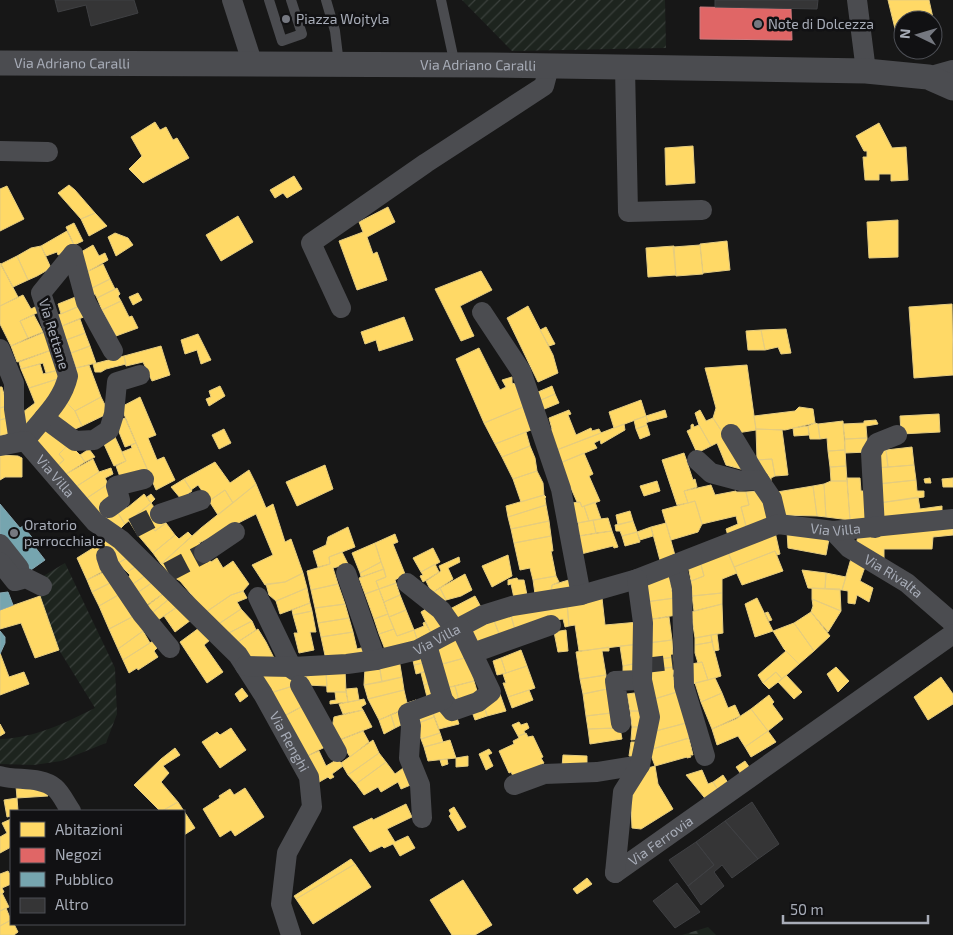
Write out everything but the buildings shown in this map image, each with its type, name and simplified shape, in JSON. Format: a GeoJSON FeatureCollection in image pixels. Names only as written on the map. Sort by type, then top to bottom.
{"type":"FeatureCollection","features":[{"type":"Feature","properties":{"kind":"street"},"geometry":{"type":"LineString","coordinates":[[232,0],[253,65]]}},
{"type":"Feature","properties":{"kind":"street"},"geometry":{"type":"LineString","coordinates":[[857,0],[866,71]]}},
{"type":"Feature","properties":{"kind":"street","name":"Via Adriano Caralli"},"geometry":{"type":"LineString","coordinates":[[0,63],[866,71],[928,77],[953,88]]}},
{"type":"Feature","properties":{"kind":"street"},"geometry":{"type":"LineString","coordinates":[[341,308],[311,242],[544,86],[549,67]]}},
{"type":"Feature","properties":{"kind":"street"},"geometry":{"type":"LineString","coordinates":[[624,68],[628,212],[702,210]]}},
{"type":"Feature","properties":{"kind":"street"},"geometry":{"type":"LineString","coordinates":[[928,77],[953,70]]}},
{"type":"Feature","properties":{"kind":"street"},"geometry":{"type":"LineString","coordinates":[[0,151],[48,152]]}},
{"type":"Feature","properties":{"kind":"street","name":"Via Rettane"},"geometry":{"type":"LineString","coordinates":[[15,443],[44,418],[65,388],[68,376],[41,292],[73,254],[86,302],[113,351]]}},
{"type":"Feature","properties":{"kind":"street"},"geometry":{"type":"LineString","coordinates":[[482,312],[520,371],[561,489],[581,595]]}},
{"type":"Feature","properties":{"kind":"street"},"geometry":{"type":"LineString","coordinates":[[0,349],[14,383],[15,443]]}},
{"type":"Feature","properties":{"kind":"street"},"geometry":{"type":"LineString","coordinates":[[44,418],[76,441],[94,440],[109,430],[114,414],[117,382],[140,375]]}},
{"type":"Feature","properties":{"kind":"street"},"geometry":{"type":"LineString","coordinates":[[731,434],[772,499],[778,524]]}},
{"type":"Feature","properties":{"kind":"street"},"geometry":{"type":"LineString","coordinates":[[875,528],[871,453],[877,443],[897,435]]}},
{"type":"Feature","properties":{"kind":"street","name":"Via Villa"},"geometry":{"type":"LineString","coordinates":[[15,443],[109,530],[164,576],[245,666],[295,674],[376,660],[417,650],[483,614],[512,606],[581,595],[637,579],[778,524],[833,531],[953,519]]}},
{"type":"Feature","properties":{"kind":"street"},"geometry":{"type":"LineString","coordinates":[[697,460],[711,473],[741,481],[759,480]]}},
{"type":"Feature","properties":{"kind":"street"},"geometry":{"type":"LineString","coordinates":[[144,479],[116,486],[120,500],[109,530],[109,565],[142,614],[170,648]]}},
{"type":"Feature","properties":{"kind":"street"},"geometry":{"type":"LineString","coordinates":[[160,514],[201,500]]}},
{"type":"Feature","properties":{"kind":"street","name":"Via Rivalta"},"geometry":{"type":"LineString","coordinates":[[833,531],[849,548],[907,583],[953,623]]}},
{"type":"Feature","properties":{"kind":"street"},"geometry":{"type":"LineString","coordinates":[[204,553],[235,532]]}},
{"type":"Feature","properties":{"kind":"street"},"geometry":{"type":"LineString","coordinates":[[0,544],[34,582],[14,581],[0,562]]}},
{"type":"Feature","properties":{"kind":"street"},"geometry":{"type":"LineString","coordinates":[[676,564],[682,588],[684,686],[705,756]]}},
{"type":"Feature","properties":{"kind":"street"},"geometry":{"type":"LineString","coordinates":[[346,573],[376,660]]}},
{"type":"Feature","properties":{"kind":"street","name":"Via Ferrovia"},"geometry":{"type":"LineString","coordinates":[[637,579],[643,623],[642,680],[650,717],[640,765],[623,792],[615,873],[953,634]]}},
{"type":"Feature","properties":{"kind":"street"},"geometry":{"type":"LineString","coordinates":[[407,583],[441,610],[458,628],[473,653],[491,692],[478,702],[452,711],[443,700],[427,645]]}},
{"type":"Feature","properties":{"kind":"street"},"geometry":{"type":"LineString","coordinates":[[258,597],[295,674],[337,752]]}},
{"type":"Feature","properties":{"kind":"street"},"geometry":{"type":"LineString","coordinates":[[473,653],[552,625]]}},
{"type":"Feature","properties":{"kind":"street","name":"Via Renghi"},"geometry":{"type":"LineString","coordinates":[[245,666],[309,776],[312,807],[287,853],[281,904],[291,935]]}},
{"type":"Feature","properties":{"kind":"street"},"geometry":{"type":"LineString","coordinates":[[621,723],[615,680],[642,680]]}},
{"type":"Feature","properties":{"kind":"street"},"geometry":{"type":"LineString","coordinates":[[422,818],[420,785],[409,758],[411,726],[408,713],[443,700]]}},
{"type":"Feature","properties":{"kind":"street"},"geometry":{"type":"LineString","coordinates":[[514,785],[544,774],[597,772],[640,765]]}},
{"type":"Feature","properties":{"kind":"street"},"geometry":{"type":"LineString","coordinates":[[0,776],[39,781],[55,788],[70,810]]}},
{"type":"Feature","properties":{"kind":"lane"},"geometry":{"type":"LineString","coordinates":[[269,0],[282,41],[302,34],[291,0]]}},
{"type":"Feature","properties":{"kind":"lane"},"geometry":{"type":"LineString","coordinates":[[326,0],[335,30],[339,65]]}},
{"type":"Feature","properties":{"kind":"lane"},"geometry":{"type":"LineString","coordinates":[[441,0],[455,66]]}},
{"type":"Feature","properties":{"kind":"green space"},"geometry":{"type":"Polygon","coordinates":[[[462,0],[665,0],[666,48],[512,51],[462,0]]]}},
{"type":"Feature","properties":{"kind":"green space"},"geometry":{"type":"Polygon","coordinates":[[[65,563],[115,668],[117,714],[106,743],[61,761],[34,765],[0,764],[0,739],[38,733],[95,708],[59,650],[35,581],[65,563]]]}},
{"type":"Feature","properties":{"kind":"green space"},"geometry":{"type":"Polygon","coordinates":[[[708,927],[716,935],[682,935],[708,927]]]}},
{"type":"Feature","properties":{"kind":"tunnel"},"geometry":{"type":"LineString","coordinates":[[133,528],[160,514]]}},
{"type":"Feature","properties":{"kind":"tunnel"},"geometry":{"type":"LineString","coordinates":[[168,572],[204,553]]}},
{"type":"Feature","properties":{"kind":"tunnel"},"geometry":{"type":"LineString","coordinates":[[649,665],[674,662]]}},
{"type":"Feature","properties":{"kind":"place","name":"Piazza Wojtyla"},"geometry":{"type":"Point","coordinates":[286,19]}},
{"type":"Feature","properties":{"kind":"place","name":"Note di Dolcezza"},"geometry":{"type":"Point","coordinates":[758,24]}},
{"type":"Feature","properties":{"kind":"place","name":"Oratorio parrocchiale"},"geometry":{"type":"Point","coordinates":[14,533]}}]}
